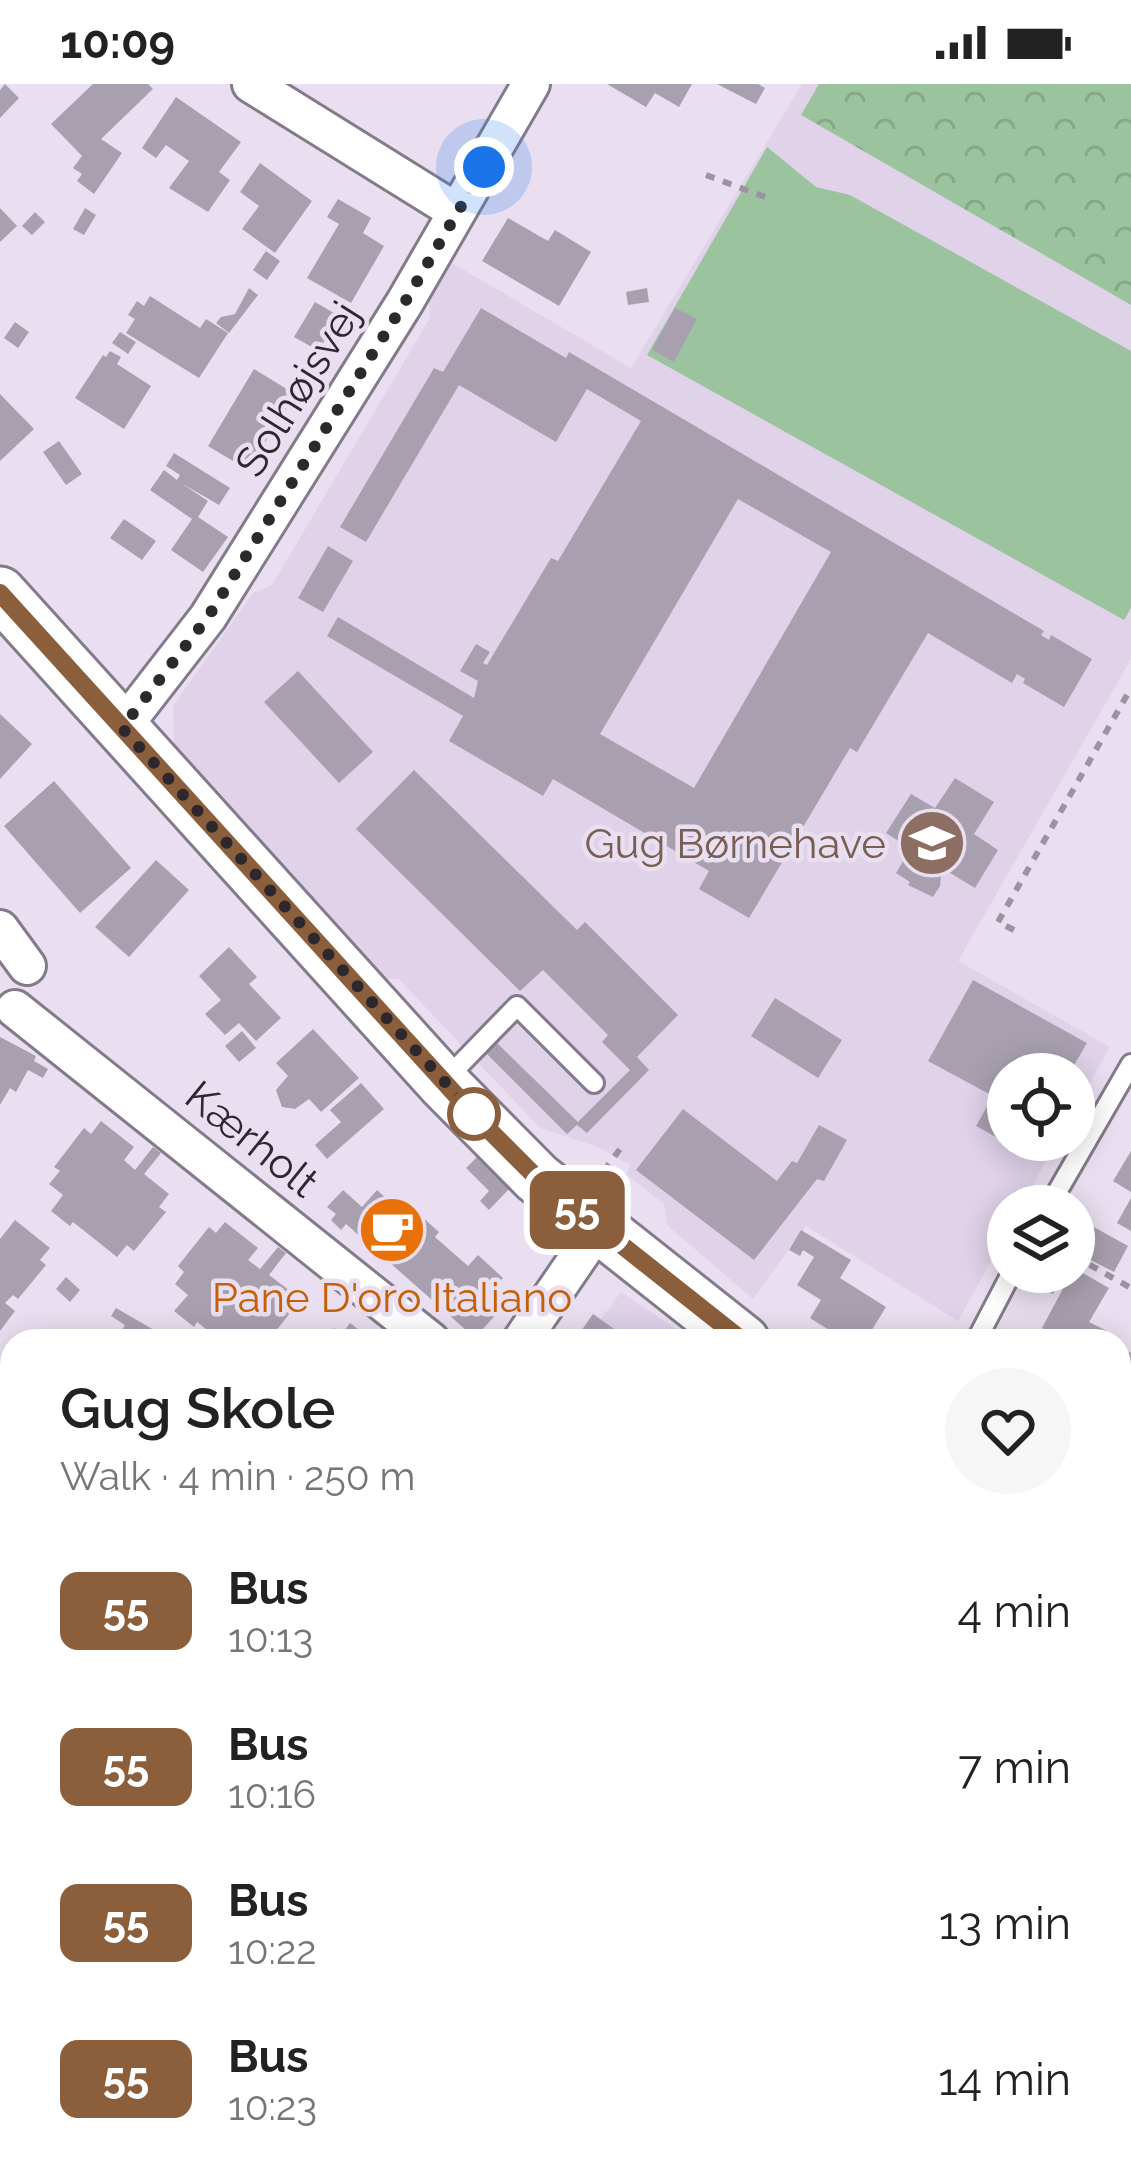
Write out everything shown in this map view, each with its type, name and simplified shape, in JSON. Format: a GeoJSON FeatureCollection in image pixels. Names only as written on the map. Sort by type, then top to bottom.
{"type":"FeatureCollection","features":[{"type":"Feature","properties":{"kind":"street"},"geometry":{"type":"LineString","coordinates":[[250,84],[457,212]]}},
{"type":"Feature","properties":{"kind":"street","name":"Solhøjsvej"},"geometry":{"type":"LineString","coordinates":[[122,728],[208,617],[405,302],[531,84]]}},
{"type":"Feature","properties":{"kind":"street"},"geometry":{"type":"LineString","coordinates":[[0,593],[443,1083],[537,1178],[728,1329]]}},
{"type":"Feature","properties":{"kind":"street"},"geometry":{"type":"LineString","coordinates":[[0,929],[27,966]]}},
{"type":"Feature","properties":{"kind":"street","name":"Kærholt"},"geometry":{"type":"LineString","coordinates":[[15,1009],[416,1329]]}},
{"type":"Feature","properties":{"kind":"street"},"geometry":{"type":"LineString","coordinates":[[529,1329],[599,1227]]}},
{"type":"Feature","properties":{"kind":"lane"},"geometry":{"type":"LineString","coordinates":[[443,1083],[517,1006],[594,1083]]}},
{"type":"Feature","properties":{"kind":"lane"},"geometry":{"type":"LineString","coordinates":[[1061,1185],[1131,1064]]}},
{"type":"Feature","properties":{"kind":"lane"},"geometry":{"type":"LineString","coordinates":[[982,1329],[1001,1293]]}},
{"type":"Feature","properties":{"kind":"path"},"geometry":{"type":"LineString","coordinates":[[706,176],[773,200]]}},
{"type":"Feature","properties":{"kind":"path"},"geometry":{"type":"LineString","coordinates":[[1013,930],[998,922],[1131,688]]}},
{"type":"Feature","properties":{"kind":"path"},"geometry":{"type":"LineString","coordinates":[[1095,1268],[1131,1288]]}},
{"type":"Feature","properties":{"kind":"shaded area"},"geometry":{"type":"Polygon","coordinates":[[[802,84],[1131,84],[1131,659],[958,961],[1110,1047],[1095,1074],[1095,1053],[987,1053],[987,1161],[1046,1161],[1033,1185],[987,1185],[987,1268],[958,1321],[806,1226],[753,1299],[668,1226],[664,1204],[626,1174],[631,1165],[598,1147],[540,1128],[399,979],[386,978],[174,746],[173,706],[253,593],[272,585],[430,318],[429,299],[452,263],[631,368],[802,84]]]}},
{"type":"Feature","properties":{"kind":"shaded area"},"geometry":{"type":"Polygon","coordinates":[[[621,1292],[676,1329],[594,1329],[621,1292]]]}},
{"type":"Feature","properties":{"kind":"green space"},"geometry":{"type":"Polygon","coordinates":[[[819,84],[1131,84],[1131,305],[801,115],[819,84]]]}},
{"type":"Feature","properties":{"kind":"green space"},"geometry":{"type":"Polygon","coordinates":[[[767,147],[816,187],[850,195],[1131,351],[1131,608],[1124,620],[647,355],[767,147]]]}},
{"type":"Feature","properties":{"kind":"building"},"geometry":{"type":"Polygon","coordinates":[[[5,84],[19,98],[0,118],[0,90],[5,84]]]}},
{"type":"Feature","properties":{"kind":"building"},"geometry":{"type":"Polygon","coordinates":[[[93,84],[148,84],[153,89],[101,139],[122,153],[94,194],[77,181],[82,174],[73,168],[82,156],[51,124],[93,84]]]}},
{"type":"Feature","properties":{"kind":"building"},"geometry":{"type":"Polygon","coordinates":[[[607,84],[692,84],[679,107],[655,93],[646,107],[607,84]]]}},
{"type":"Feature","properties":{"kind":"building"},"geometry":{"type":"Polygon","coordinates":[[[717,84],[758,84],[765,88],[756,104],[717,84]]]}},
{"type":"Feature","properties":{"kind":"building"},"geometry":{"type":"Polygon","coordinates":[[[176,97],[241,142],[219,172],[230,180],[208,212],[169,188],[189,161],[166,145],[156,158],[142,148],[176,97]]]}},
{"type":"Feature","properties":{"kind":"building"},"geometry":{"type":"Polygon","coordinates":[[[260,163],[312,201],[275,253],[242,229],[259,206],[240,192],[260,163]]]}},
{"type":"Feature","properties":{"kind":"building"},"geometry":{"type":"Polygon","coordinates":[[[338,199],[371,218],[363,233],[384,246],[351,303],[307,278],[339,224],[327,217],[338,199]]]}},
{"type":"Feature","properties":{"kind":"building"},"geometry":{"type":"Polygon","coordinates":[[[0,208],[17,226],[0,242],[0,208]]]}},
{"type":"Feature","properties":{"kind":"building"},"geometry":{"type":"Polygon","coordinates":[[[85,208],[96,215],[84,235],[73,229],[85,208]]]}},
{"type":"Feature","properties":{"kind":"building"},"geometry":{"type":"Polygon","coordinates":[[[35,212],[45,222],[32,235],[22,226],[35,212]]]}},
{"type":"Feature","properties":{"kind":"building"},"geometry":{"type":"Polygon","coordinates":[[[508,218],[548,241],[555,230],[591,252],[559,306],[482,261],[508,218]]]}},
{"type":"Feature","properties":{"kind":"building"},"geometry":{"type":"Polygon","coordinates":[[[266,251],[280,261],[267,280],[253,270],[266,251]]]}},
{"type":"Feature","properties":{"kind":"building"},"geometry":{"type":"Polygon","coordinates":[[[249,288],[258,295],[229,333],[216,323],[235,314],[249,288]]]}},
{"type":"Feature","properties":{"kind":"building"},"geometry":{"type":"Polygon","coordinates":[[[647,288],[649,302],[628,305],[626,292],[647,288]]]}},
{"type":"Feature","properties":{"kind":"building"},"geometry":{"type":"Polygon","coordinates":[[[150,296],[200,328],[206,319],[228,333],[199,378],[126,333],[135,319],[128,315],[137,301],[144,306],[150,296]]]}},
{"type":"Feature","properties":{"kind":"building"},"geometry":{"type":"Polygon","coordinates":[[[315,302],[339,316],[319,351],[294,337],[315,302]]]}},
{"type":"Feature","properties":{"kind":"building"},"geometry":{"type":"Polygon","coordinates":[[[481,308],[566,358],[569,352],[1044,631],[1041,635],[1049,640],[1051,635],[1092,659],[1064,707],[1023,683],[1025,679],[1017,674],[1012,683],[928,633],[857,752],[850,748],[749,918],[699,889],[709,871],[553,779],[543,796],[449,741],[463,716],[327,636],[338,617],[474,698],[478,681],[460,671],[476,644],[490,652],[483,663],[487,665],[551,558],[558,561],[641,421],[587,389],[556,442],[459,385],[366,542],[340,527],[434,368],[443,372],[481,308]],[[738,499],[600,734],[694,788],[831,552],[738,499]]]}},
{"type":"Feature","properties":{"kind":"building"},"geometry":{"type":"Polygon","coordinates":[[[675,308],[697,319],[674,362],[652,350],[675,308]]]}},
{"type":"Feature","properties":{"kind":"building"},"geometry":{"type":"Polygon","coordinates":[[[15,322],[29,332],[18,348],[4,338],[15,322]]]}},
{"type":"Feature","properties":{"kind":"building"},"geometry":{"type":"Polygon","coordinates":[[[120,332],[136,342],[128,354],[112,343],[120,332]]]}},
{"type":"Feature","properties":{"kind":"building"},"geometry":{"type":"Polygon","coordinates":[[[110,351],[121,357],[117,364],[151,386],[124,429],[75,398],[110,351]]]}},
{"type":"Feature","properties":{"kind":"building"},"geometry":{"type":"Polygon","coordinates":[[[254,369],[295,394],[248,470],[208,446],[254,369]]]}},
{"type":"Feature","properties":{"kind":"building"},"geometry":{"type":"Polygon","coordinates":[[[0,394],[34,429],[0,461],[0,394]]]}},
{"type":"Feature","properties":{"kind":"building"},"geometry":{"type":"Polygon","coordinates":[[[59,441],[82,474],[66,485],[43,452],[59,441]]]}},
{"type":"Feature","properties":{"kind":"building"},"geometry":{"type":"Polygon","coordinates":[[[174,453],[230,488],[219,505],[181,483],[208,501],[198,517],[228,537],[203,572],[171,550],[192,519],[150,490],[164,470],[177,480],[180,475],[166,466],[174,453]]]}},
{"type":"Feature","properties":{"kind":"building"},"geometry":{"type":"Polygon","coordinates":[[[124,519],[156,541],[142,560],[110,538],[124,519]]]}},
{"type":"Feature","properties":{"kind":"building"},"geometry":{"type":"Polygon","coordinates":[[[328,546],[353,561],[323,612],[298,598],[328,546]]]}},
{"type":"Feature","properties":{"kind":"building"},"geometry":{"type":"Polygon","coordinates":[[[298,671],[373,752],[339,783],[264,702],[298,671]]]}},
{"type":"Feature","properties":{"kind":"building"},"geometry":{"type":"Polygon","coordinates":[[[0,714],[32,744],[0,779],[0,714]]]}},
{"type":"Feature","properties":{"kind":"building"},"geometry":{"type":"Polygon","coordinates":[[[414,770],[577,930],[585,922],[678,1015],[637,1057],[649,1070],[587,1133],[577,1125],[567,1134],[484,1051],[495,1041],[578,1122],[630,1070],[602,1042],[608,1035],[543,970],[520,991],[356,829],[414,770]]]}},
{"type":"Feature","properties":{"kind":"building"},"geometry":{"type":"Polygon","coordinates":[[[955,778],[994,802],[974,834],[998,850],[975,888],[942,868],[933,897],[896,873],[903,861],[917,853],[886,833],[911,794],[935,808],[955,778]]]}},
{"type":"Feature","properties":{"kind":"building"},"geometry":{"type":"Polygon","coordinates":[[[54,781],[131,868],[80,913],[4,826],[54,781]]]}},
{"type":"Feature","properties":{"kind":"building"},"geometry":{"type":"Polygon","coordinates":[[[156,860],[189,890],[129,957],[95,927],[156,860]]]}},
{"type":"Feature","properties":{"kind":"building"},"geometry":{"type":"Polygon","coordinates":[[[229,947],[257,977],[249,984],[281,1018],[256,1041],[239,1023],[225,1035],[205,1014],[221,1000],[199,976],[229,947]]]}},
{"type":"Feature","properties":{"kind":"building"},"geometry":{"type":"Polygon","coordinates":[[[973,980],[1087,1043],[1081,1053],[987,1053],[987,1093],[928,1061],[973,980]]]}},
{"type":"Feature","properties":{"kind":"building"},"geometry":{"type":"Polygon","coordinates":[[[775,998],[842,1040],[818,1078],[751,1036],[775,998]]]}},
{"type":"Feature","properties":{"kind":"building"},"geometry":{"type":"Polygon","coordinates":[[[313,1029],[359,1078],[321,1112],[309,1099],[295,1109],[282,1107],[276,1090],[288,1076],[276,1063],[313,1029]]]}},
{"type":"Feature","properties":{"kind":"building"},"geometry":{"type":"Polygon","coordinates":[[[242,1031],[256,1048],[239,1062],[225,1046],[242,1031]]]}},
{"type":"Feature","properties":{"kind":"building"},"geometry":{"type":"Polygon","coordinates":[[[0,1037],[36,1056],[34,1061],[48,1069],[43,1078],[28,1070],[16,1092],[10,1088],[0,1105],[0,1037]]]}},
{"type":"Feature","properties":{"kind":"building"},"geometry":{"type":"Polygon","coordinates":[[[361,1083],[384,1109],[327,1159],[315,1145],[341,1122],[330,1110],[361,1083]]]}},
{"type":"Feature","properties":{"kind":"building"},"geometry":{"type":"Polygon","coordinates":[[[987,1107],[987,1132],[976,1126],[987,1107]]]}},
{"type":"Feature","properties":{"kind":"building"},"geometry":{"type":"Polygon","coordinates":[[[683,1109],[777,1181],[792,1161],[797,1163],[819,1125],[847,1140],[824,1181],[817,1179],[754,1260],[636,1170],[683,1109]]]}},
{"type":"Feature","properties":{"kind":"building"},"geometry":{"type":"Polygon","coordinates":[[[101,1121],[134,1147],[124,1160],[135,1170],[153,1147],[161,1153],[144,1174],[169,1194],[159,1207],[166,1212],[134,1251],[127,1245],[117,1257],[51,1211],[63,1195],[49,1184],[60,1171],[54,1167],[84,1128],[91,1134],[101,1121]]]}},
{"type":"Feature","properties":{"kind":"building"},"geometry":{"type":"Polygon","coordinates":[[[1131,1151],[1131,1192],[1113,1181],[1131,1151]]]}},
{"type":"Feature","properties":{"kind":"building"},"geometry":{"type":"Polygon","coordinates":[[[477,1157],[509,1189],[489,1210],[480,1201],[489,1191],[466,1168],[477,1157]]]}},
{"type":"Feature","properties":{"kind":"building"},"geometry":{"type":"Polygon","coordinates":[[[343,1190],[362,1207],[377,1190],[414,1224],[421,1216],[439,1232],[435,1237],[468,1266],[478,1255],[503,1278],[493,1289],[507,1302],[483,1329],[465,1329],[346,1224],[341,1230],[331,1220],[336,1214],[327,1207],[343,1190]]]}},
{"type":"Feature","properties":{"kind":"building"},"geometry":{"type":"Polygon","coordinates":[[[1131,1198],[1131,1231],[1117,1223],[1131,1198]]]}},
{"type":"Feature","properties":{"kind":"building"},"geometry":{"type":"Polygon","coordinates":[[[15,1220],[50,1248],[40,1260],[46,1265],[18,1299],[13,1295],[5,1303],[15,1311],[2,1329],[0,1329],[0,1239],[15,1220]]]}},
{"type":"Feature","properties":{"kind":"building"},"geometry":{"type":"Polygon","coordinates":[[[225,1222],[258,1248],[248,1260],[260,1269],[278,1247],[286,1253],[269,1275],[294,1294],[283,1308],[290,1313],[277,1329],[206,1329],[197,1322],[194,1327],[174,1311],[188,1295],[175,1284],[184,1272],[178,1266],[209,1227],[216,1233],[225,1222]]]}},
{"type":"Feature","properties":{"kind":"building"},"geometry":{"type":"Polygon","coordinates":[[[1095,1228],[1128,1246],[1114,1272],[1095,1262],[1095,1228]]]}},
{"type":"Feature","properties":{"kind":"building"},"geometry":{"type":"Polygon","coordinates":[[[801,1230],[851,1260],[840,1278],[886,1307],[872,1329],[827,1329],[810,1318],[821,1300],[797,1285],[814,1257],[803,1250],[800,1256],[789,1250],[801,1230]]]}},
{"type":"Feature","properties":{"kind":"building"},"geometry":{"type":"Polygon","coordinates":[[[66,1277],[80,1290],[70,1302],[56,1289],[66,1277]]]}},
{"type":"Feature","properties":{"kind":"building"},"geometry":{"type":"Polygon","coordinates":[[[1095,1280],[1109,1288],[1089,1322],[1103,1329],[1044,1329],[1061,1293],[1095,1293],[1095,1280]]]}},
{"type":"Feature","properties":{"kind":"building"},"geometry":{"type":"Polygon","coordinates":[[[116,1308],[152,1329],[123,1329],[125,1325],[111,1316],[116,1308]]]}},
{"type":"Feature","properties":{"kind":"building"},"geometry":{"type":"Polygon","coordinates":[[[593,1314],[614,1329],[582,1329],[593,1314]]]}},
{"type":"Feature","properties":{"kind":"bus line","name":"55"},"geometry":{"type":"LineString","coordinates":[[0,593],[474,1115],[537,1178],[725,1329]]}},
{"type":"Feature","properties":{"kind":"place","name":"Gug Børnehave"},"geometry":{"type":"Point","coordinates":[932,843]}},
{"type":"Feature","properties":{"kind":"place","name":"Pane D'oro Italiano"},"geometry":{"type":"Point","coordinates":[392,1230]}},
{"type":"Feature","properties":{"kind":"route"},"geometry":{"type":"LineString","coordinates":[[474,1114],[122,728],[208,617],[484,167]]}}]}
